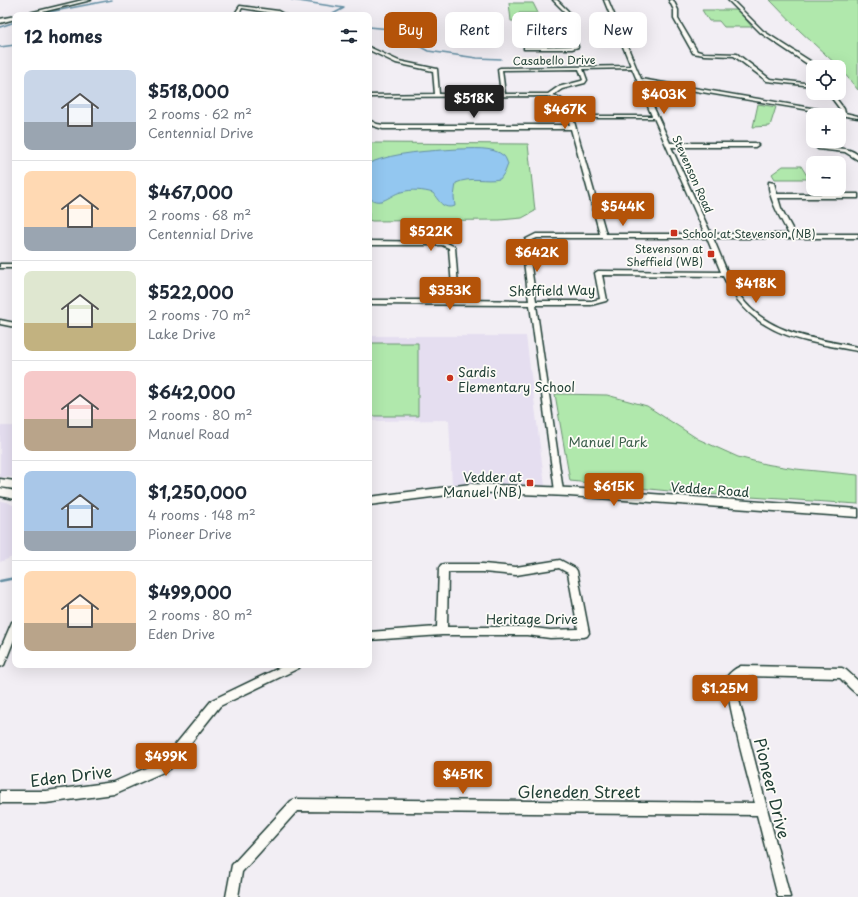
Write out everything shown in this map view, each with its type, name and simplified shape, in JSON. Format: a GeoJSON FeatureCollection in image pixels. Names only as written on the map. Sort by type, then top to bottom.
{"type":"FeatureCollection","features":[{"type":"Feature","properties":{"kind":"main road"},"geometry":{"type":"LineString","coordinates":[[36,12],[89,0]]}},
{"type":"Feature","properties":{"kind":"main road"},"geometry":{"type":"LineString","coordinates":[[0,21],[12,18]]}},
{"type":"Feature","properties":{"kind":"main road"},"geometry":{"type":"LineString","coordinates":[[0,483],[12,485]]}},
{"type":"Feature","properties":{"kind":"main road","name":"Vedder Road"},"geometry":{"type":"LineString","coordinates":[[372,501],[470,488],[559,491],[858,513]]}},
{"type":"Feature","properties":{"kind":"main road"},"geometry":{"type":"LineString","coordinates":[[0,492],[12,494]]}},
{"type":"Feature","properties":{"kind":"street"},"geometry":{"type":"LineString","coordinates":[[555,0],[566,12]]}},
{"type":"Feature","properties":{"kind":"street","name":"Stevenson Road"},"geometry":{"type":"LineString","coordinates":[[606,0],[668,145],[734,292],[743,305],[751,313],[768,324],[798,337],[858,349]]}},
{"type":"Feature","properties":{"kind":"street"},"geometry":{"type":"LineString","coordinates":[[671,0],[676,10],[676,19],[695,52],[704,54],[735,54],[769,80],[806,84]]}},
{"type":"Feature","properties":{"kind":"street"},"geometry":{"type":"LineString","coordinates":[[730,0],[762,32],[806,61]]}},
{"type":"Feature","properties":{"kind":"street"},"geometry":{"type":"LineString","coordinates":[[238,12],[241,7],[278,12]]}},
{"type":"Feature","properties":{"kind":"street"},"geometry":{"type":"LineString","coordinates":[[372,49],[398,62],[435,70],[436,96]]}},
{"type":"Feature","properties":{"kind":"street","name":"Casabello Drive"},"geometry":{"type":"LineString","coordinates":[[503,96],[500,69],[581,69],[634,67]]}},
{"type":"Feature","properties":{"kind":"street"},"geometry":{"type":"LineString","coordinates":[[549,96],[560,88],[583,82],[585,80],[581,69]]}},
{"type":"Feature","properties":{"kind":"street"},"geometry":{"type":"LineString","coordinates":[[640,80],[807,108]]}},
{"type":"Feature","properties":{"kind":"street"},"geometry":{"type":"LineString","coordinates":[[372,96],[549,96],[563,100],[567,105],[604,236]]}},
{"type":"Feature","properties":{"kind":"street"},"geometry":{"type":"LineString","coordinates":[[846,115],[858,117]]}},
{"type":"Feature","properties":{"kind":"street"},"geometry":{"type":"LineString","coordinates":[[570,117],[656,117]]}},
{"type":"Feature","properties":{"kind":"street"},"geometry":{"type":"LineString","coordinates":[[372,123],[383,127],[573,128]]}},
{"type":"Feature","properties":{"kind":"street"},"geometry":{"type":"LineString","coordinates":[[668,145],[755,145]]}},
{"type":"Feature","properties":{"kind":"street"},"geometry":{"type":"LineString","coordinates":[[820,148],[850,151],[858,158]]}},
{"type":"Feature","properties":{"kind":"street"},"geometry":{"type":"LineString","coordinates":[[771,183],[778,208],[793,236]]}},
{"type":"Feature","properties":{"kind":"street"},"geometry":{"type":"LineString","coordinates":[[774,196],[858,196]]}},
{"type":"Feature","properties":{"kind":"street"},"geometry":{"type":"LineString","coordinates":[[559,491],[532,303],[525,246],[528,240],[536,236],[858,236]]}},
{"type":"Feature","properties":{"kind":"street"},"geometry":{"type":"LineString","coordinates":[[372,243],[443,243],[452,247],[456,302]]}},
{"type":"Feature","properties":{"kind":"street"},"geometry":{"type":"LineString","coordinates":[[0,266],[12,266]]}},
{"type":"Feature","properties":{"kind":"street","name":"Sheffield Way"},"geometry":{"type":"LineString","coordinates":[[372,302],[591,303],[604,300],[598,273],[726,274]]}},
{"type":"Feature","properties":{"kind":"street"},"geometry":{"type":"LineString","coordinates":[[0,322],[12,324]]}},
{"type":"Feature","properties":{"kind":"street","name":"Heritage Drive"},"geometry":{"type":"LineString","coordinates":[[372,636],[442,631],[527,631],[550,634],[584,634],[572,571],[560,564],[516,571],[483,568],[444,568],[442,631]]}},
{"type":"Feature","properties":{"kind":"street"},"geometry":{"type":"LineString","coordinates":[[0,662],[12,632]]}},
{"type":"Feature","properties":{"kind":"street","name":"Eden Drive"},"geometry":{"type":"LineString","coordinates":[[0,797],[46,797],[114,788],[166,765],[216,703],[289,668]]}},
{"type":"Feature","properties":{"kind":"street","name":"Pioneer Drive"},"geometry":{"type":"LineString","coordinates":[[784,897],[734,700],[731,679],[741,671],[842,673],[853,682],[858,689]]}},
{"type":"Feature","properties":{"kind":"street","name":"Gleneden Street"},"geometry":{"type":"LineString","coordinates":[[232,897],[236,869],[295,805],[762,809]]}},
{"type":"Feature","properties":{"kind":"shaded area","name":"Sardis Elementary School"},"geometry":{"type":"Polygon","coordinates":[[[372,336],[526,336],[545,486],[452,486],[449,420],[372,421],[372,336]]]}},
{"type":"Feature","properties":{"kind":"shaded area"},"geometry":{"type":"Polygon","coordinates":[[[0,426],[12,426],[12,477],[0,477],[0,426]]]}},
{"type":"Feature","properties":{"kind":"shaded area"},"geometry":{"type":"Polygon","coordinates":[[[0,501],[12,504],[12,557],[0,562],[0,501]]]}},
{"type":"Feature","properties":{"kind":"green space"},"geometry":{"type":"Polygon","coordinates":[[[770,0],[858,0],[858,90],[846,75],[846,60],[831,60],[800,31],[770,0]]]}},
{"type":"Feature","properties":{"kind":"green space"},"geometry":{"type":"Polygon","coordinates":[[[509,3],[533,3],[538,12],[512,12],[511,21],[509,3]]]}},
{"type":"Feature","properties":{"kind":"green space"},"geometry":{"type":"Polygon","coordinates":[[[702,10],[738,10],[752,27],[724,27],[719,21],[709,21],[702,10]]]}},
{"type":"Feature","properties":{"kind":"green space"},"geometry":{"type":"Polygon","coordinates":[[[758,104],[776,107],[770,126],[753,127],[758,104]]]}},
{"type":"Feature","properties":{"kind":"green space"},"geometry":{"type":"Polygon","coordinates":[[[372,143],[528,144],[535,211],[522,218],[500,220],[372,221],[372,143]]]}},
{"type":"Feature","properties":{"kind":"green space"},"geometry":{"type":"Polygon","coordinates":[[[783,166],[801,166],[806,174],[806,179],[775,179],[772,174],[783,166]]]}},
{"type":"Feature","properties":{"kind":"green space"},"geometry":{"type":"Polygon","coordinates":[[[372,343],[418,343],[418,416],[372,416],[372,343]]]}},
{"type":"Feature","properties":{"kind":"green space","name":"Manuel Park"},"geometry":{"type":"Polygon","coordinates":[[[555,394],[607,395],[647,406],[698,439],[738,457],[765,464],[796,469],[858,475],[858,504],[689,493],[570,481],[555,394]]]}},
{"type":"Feature","properties":{"kind":"water"},"geometry":{"type":"Polygon","coordinates":[[[488,149],[505,157],[508,164],[500,179],[473,179],[456,183],[454,197],[455,206],[444,206],[439,202],[433,193],[409,190],[397,193],[382,201],[372,199],[372,162],[390,156],[424,151],[488,149]]]}},
{"type":"Feature","properties":{"kind":"waterway"},"geometry":{"type":"LineString","coordinates":[[50,12],[112,0]]}},
{"type":"Feature","properties":{"kind":"waterway"},"geometry":{"type":"LineString","coordinates":[[292,0],[344,8],[337,12]]}},
{"type":"Feature","properties":{"kind":"waterway"},"geometry":{"type":"LineString","coordinates":[[0,27],[12,23]]}},
{"type":"Feature","properties":{"kind":"waterway"},"geometry":{"type":"LineString","coordinates":[[372,27],[401,30],[419,46],[428,51],[477,58],[501,59]]}},
{"type":"Feature","properties":{"kind":"waterway"},"geometry":{"type":"LineString","coordinates":[[0,47],[12,45]]}},
{"type":"Feature","properties":{"kind":"waterway"},"geometry":{"type":"LineString","coordinates":[[0,581],[12,579]]}},
{"type":"Feature","properties":{"kind":"place","name":"School at Stevenson (NB)"},"geometry":{"type":"Point","coordinates":[674,233]}},
{"type":"Feature","properties":{"kind":"place","name":"Stevenson at Sheffield (WB)"},"geometry":{"type":"Point","coordinates":[711,254]}},
{"type":"Feature","properties":{"kind":"place","name":"Sardis Elementary School"},"geometry":{"type":"Point","coordinates":[450,378]}},
{"type":"Feature","properties":{"kind":"place","name":"Vedder at Manuel (NB)"},"geometry":{"type":"Point","coordinates":[530,483]}}]}
